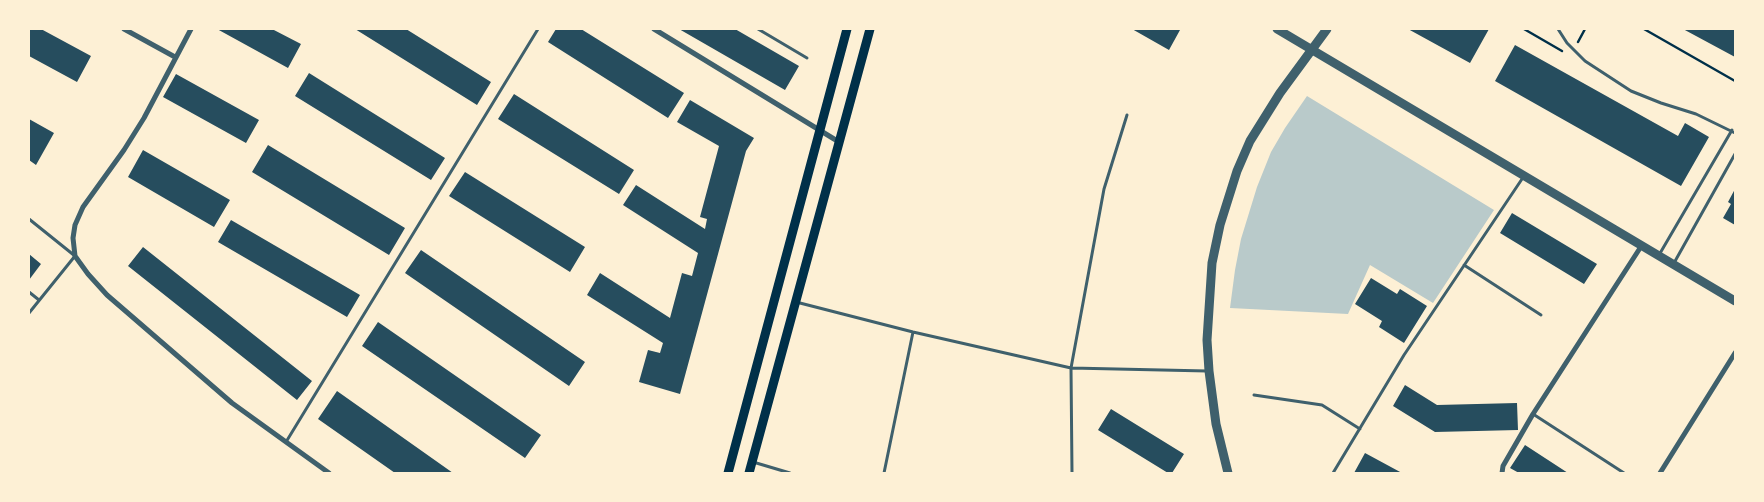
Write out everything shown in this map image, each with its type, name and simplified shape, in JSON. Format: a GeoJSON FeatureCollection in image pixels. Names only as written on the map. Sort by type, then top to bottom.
{"type":"FeatureCollection","features":[{"type":"Feature","properties":{"kind":"main road"},"geometry":{"type":"LineString","coordinates":[[728,473],[847,29]]}},
{"type":"Feature","properties":{"kind":"main road"},"geometry":{"type":"LineString","coordinates":[[750,473],[870,29]]}},
{"type":"Feature","properties":{"kind":"street"},"geometry":{"type":"LineString","coordinates":[[124,29],[175,57]]}},
{"type":"Feature","properties":{"kind":"street"},"geometry":{"type":"LineString","coordinates":[[190,29],[139,126],[83,207],[75,225],[73,238],[75,256],[106,295],[232,403],[329,473]]}},
{"type":"Feature","properties":{"kind":"street"},"geometry":{"type":"LineString","coordinates":[[654,29],[839,142]]}},
{"type":"Feature","properties":{"kind":"street"},"geometry":{"type":"LineString","coordinates":[[1277,29],[1674,263],[1735,301]]}},
{"type":"Feature","properties":{"kind":"street"},"geometry":{"type":"LineString","coordinates":[[1228,473],[1216,424],[1209,371],[1207,340],[1212,263],[1228,199],[1250,141],[1280,93],[1327,29]]}},
{"type":"Feature","properties":{"kind":"street"},"geometry":{"type":"LineString","coordinates":[[1502,473],[1503,466],[1533,414],[1642,245]]}},
{"type":"Feature","properties":{"kind":"street"},"geometry":{"type":"LineString","coordinates":[[1660,473],[1735,353]]}},
{"type":"Feature","properties":{"kind":"lane"},"geometry":{"type":"LineString","coordinates":[[286,442],[538,29]]}},
{"type":"Feature","properties":{"kind":"lane"},"geometry":{"type":"LineString","coordinates":[[758,29],[807,58]]}},
{"type":"Feature","properties":{"kind":"lane"},"geometry":{"type":"LineString","coordinates":[[1558,29],[1573,50],[1585,61],[1631,91],[1654,101],[1696,114],[1734,132],[1659,255]]}},
{"type":"Feature","properties":{"kind":"lane"},"geometry":{"type":"LineString","coordinates":[[1072,473],[1071,368],[1104,189],[1127,115]]}},
{"type":"Feature","properties":{"kind":"lane"},"geometry":{"type":"LineString","coordinates":[[1674,263],[1735,154]]}},
{"type":"Feature","properties":{"kind":"lane"},"geometry":{"type":"LineString","coordinates":[[1333,473],[1404,355],[1525,176]]}},
{"type":"Feature","properties":{"kind":"lane"},"geometry":{"type":"LineString","coordinates":[[29,219],[75,256],[29,313]]}},
{"type":"Feature","properties":{"kind":"lane"},"geometry":{"type":"LineString","coordinates":[[1464,266],[1541,314]]}},
{"type":"Feature","properties":{"kind":"lane"},"geometry":{"type":"LineString","coordinates":[[29,292],[39,300]]}},
{"type":"Feature","properties":{"kind":"lane"},"geometry":{"type":"LineString","coordinates":[[796,302],[912,332],[1071,368],[1209,371]]}},
{"type":"Feature","properties":{"kind":"lane"},"geometry":{"type":"LineString","coordinates":[[884,473],[912,332]]}},
{"type":"Feature","properties":{"kind":"lane"},"geometry":{"type":"LineString","coordinates":[[1254,395],[1322,405],[1360,429]]}},
{"type":"Feature","properties":{"kind":"lane"},"geometry":{"type":"LineString","coordinates":[[1533,414],[1624,473]]}},
{"type":"Feature","properties":{"kind":"lane"},"geometry":{"type":"LineString","coordinates":[[752,462],[790,473]]}},
{"type":"Feature","properties":{"kind":"path"},"geometry":{"type":"LineString","coordinates":[[1524,29],[1562,51],[1573,50],[1585,29]]}},
{"type":"Feature","properties":{"kind":"path"},"geometry":{"type":"LineString","coordinates":[[1645,29],[1735,81]]}},
{"type":"Feature","properties":{"kind":"shaded area"},"geometry":{"type":"Polygon","coordinates":[[[1307,96],[1494,210],[1433,303],[1370,265],[1348,314],[1230,308],[1241,239],[1257,187],[1271,152],[1307,96]]]}},
{"type":"Feature","properties":{"kind":"building"},"geometry":{"type":"Polygon","coordinates":[[[29,29],[41,29],[91,56],[77,82],[29,56],[29,29]]]}},
{"type":"Feature","properties":{"kind":"building"},"geometry":{"type":"Polygon","coordinates":[[[217,29],[272,29],[301,44],[288,68],[217,29]]]}},
{"type":"Feature","properties":{"kind":"building"},"geometry":{"type":"Polygon","coordinates":[[[355,29],[406,29],[491,82],[477,105],[355,29]]]}},
{"type":"Feature","properties":{"kind":"building"},"geometry":{"type":"Polygon","coordinates":[[[556,29],[581,29],[684,93],[668,118],[548,42],[556,29]]]}},
{"type":"Feature","properties":{"kind":"building"},"geometry":{"type":"Polygon","coordinates":[[[679,29],[735,29],[799,66],[785,90],[679,29]]]}},
{"type":"Feature","properties":{"kind":"building"},"geometry":{"type":"Polygon","coordinates":[[[1132,29],[1177,29],[1180,30],[1169,50],[1132,29]]]}},
{"type":"Feature","properties":{"kind":"building"},"geometry":{"type":"Polygon","coordinates":[[[1408,29],[1489,29],[1470,63],[1408,29]]]}},
{"type":"Feature","properties":{"kind":"building"},"geometry":{"type":"Polygon","coordinates":[[[1683,29],[1735,30],[1735,57],[1683,29]]]}},
{"type":"Feature","properties":{"kind":"building"},"geometry":{"type":"Polygon","coordinates":[[[1515,45],[1678,136],[1685,123],[1709,137],[1681,186],[1495,81],[1515,45]]]}},
{"type":"Feature","properties":{"kind":"building"},"geometry":{"type":"Polygon","coordinates":[[[309,73],[445,158],[431,180],[295,96],[309,73]]]}},
{"type":"Feature","properties":{"kind":"building"},"geometry":{"type":"Polygon","coordinates":[[[176,74],[259,120],[246,143],[163,97],[176,74]]]}},
{"type":"Feature","properties":{"kind":"building"},"geometry":{"type":"Polygon","coordinates":[[[514,94],[634,170],[619,194],[498,119],[514,94]]]}},
{"type":"Feature","properties":{"kind":"building"},"geometry":{"type":"Polygon","coordinates":[[[690,100],[754,138],[746,151],[680,394],[639,382],[648,350],[660,353],[663,343],[587,295],[600,273],[670,318],[682,273],[692,276],[698,253],[623,205],[636,185],[705,229],[707,219],[700,217],[719,146],[677,122],[690,100]]]}},
{"type":"Feature","properties":{"kind":"building"},"geometry":{"type":"Polygon","coordinates":[[[29,119],[54,133],[36,165],[29,160],[29,119]]]}},
{"type":"Feature","properties":{"kind":"building"},"geometry":{"type":"Polygon","coordinates":[[[268,145],[405,228],[389,255],[252,172],[268,145]]]}},
{"type":"Feature","properties":{"kind":"building"},"geometry":{"type":"Polygon","coordinates":[[[143,150],[230,200],[214,227],[128,177],[143,150]]]}},
{"type":"Feature","properties":{"kind":"building"},"geometry":{"type":"Polygon","coordinates":[[[465,172],[585,247],[570,272],[449,196],[465,172]]]}},
{"type":"Feature","properties":{"kind":"building"},"geometry":{"type":"Polygon","coordinates":[[[1735,189],[1735,225],[1723,218],[1731,204],[1728,202],[1735,189]]]}},
{"type":"Feature","properties":{"kind":"building"},"geometry":{"type":"Polygon","coordinates":[[[1512,213],[1597,264],[1584,284],[1500,233],[1512,213]]]}},
{"type":"Feature","properties":{"kind":"building"},"geometry":{"type":"Polygon","coordinates":[[[231,220],[360,295],[347,317],[218,242],[231,220]]]}},
{"type":"Feature","properties":{"kind":"building"},"geometry":{"type":"Polygon","coordinates":[[[143,247],[312,381],[297,400],[128,266],[143,247]]]}},
{"type":"Feature","properties":{"kind":"building"},"geometry":{"type":"Polygon","coordinates":[[[421,250],[585,362],[569,386],[405,273],[421,250]]]}},
{"type":"Feature","properties":{"kind":"building"},"geometry":{"type":"Polygon","coordinates":[[[29,254],[41,264],[29,280],[29,254]]]}},
{"type":"Feature","properties":{"kind":"building"},"geometry":{"type":"Polygon","coordinates":[[[1371,278],[1397,294],[1400,289],[1427,306],[1404,343],[1379,327],[1382,321],[1355,304],[1371,278]]]}},
{"type":"Feature","properties":{"kind":"building"},"geometry":{"type":"Polygon","coordinates":[[[378,322],[541,435],[525,458],[362,346],[378,322]]]}},
{"type":"Feature","properties":{"kind":"building"},"geometry":{"type":"Polygon","coordinates":[[[1405,385],[1437,405],[1517,403],[1518,430],[1435,432],[1393,406],[1405,385]]]}},
{"type":"Feature","properties":{"kind":"building"},"geometry":{"type":"Polygon","coordinates":[[[337,391],[453,473],[395,473],[318,419],[337,391]]]}},
{"type":"Feature","properties":{"kind":"building"},"geometry":{"type":"Polygon","coordinates":[[[1111,409],[1184,454],[1172,473],[1168,473],[1098,430],[1111,409]]]}},
{"type":"Feature","properties":{"kind":"building"},"geometry":{"type":"Polygon","coordinates":[[[1525,445],[1568,473],[1519,473],[1510,468],[1525,445]]]}},
{"type":"Feature","properties":{"kind":"building"},"geometry":{"type":"Polygon","coordinates":[[[1365,453],[1402,473],[1354,473],[1365,453]]]}}]}
